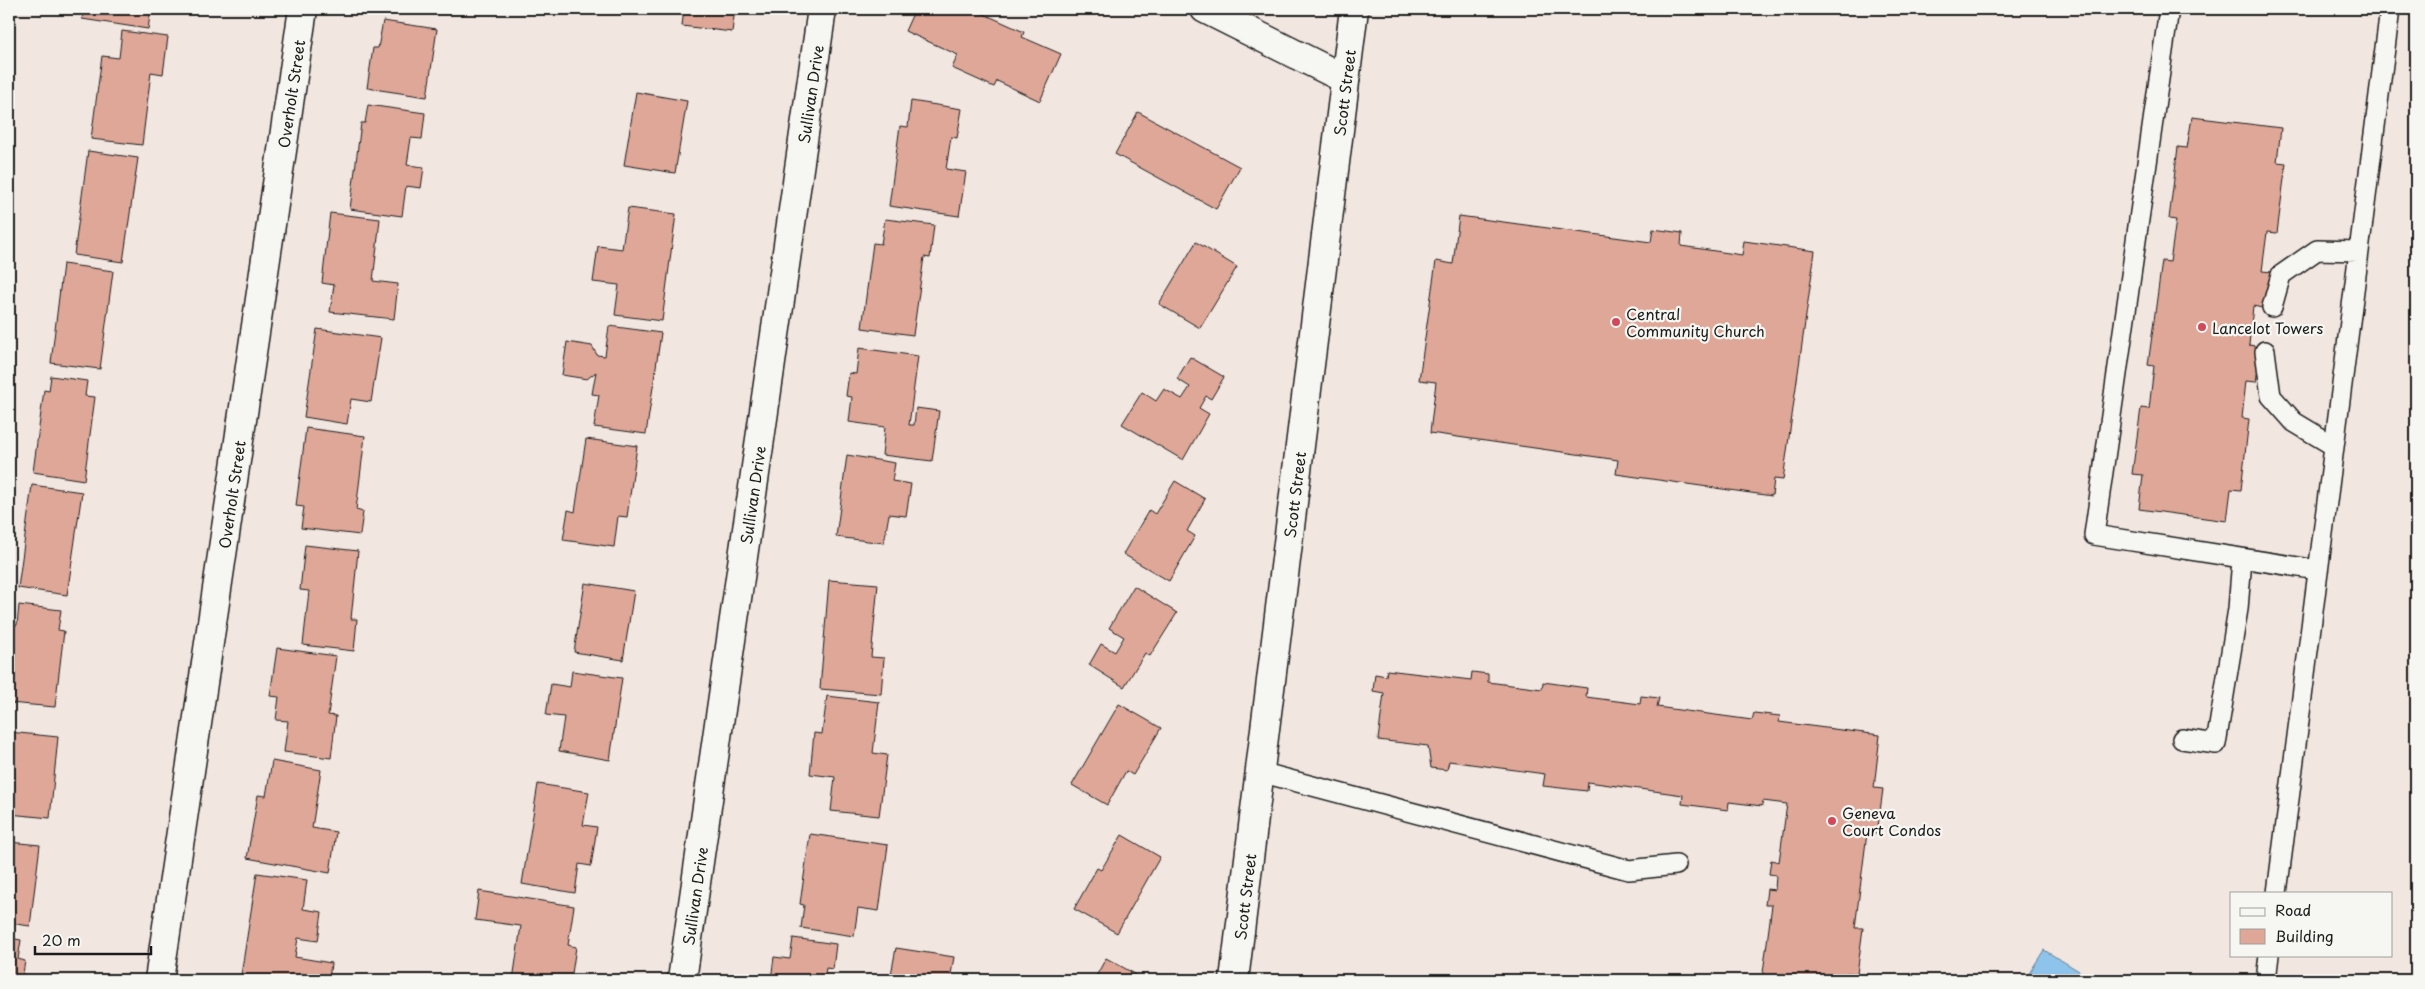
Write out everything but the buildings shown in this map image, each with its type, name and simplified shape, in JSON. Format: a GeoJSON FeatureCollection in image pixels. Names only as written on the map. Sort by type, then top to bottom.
{"type":"FeatureCollection","features":[{"type":"Feature","properties":{"kind":"street","name":"Overholt Street"},"geometry":{"type":"LineString","coordinates":[[159,980],[302,9]]}},
{"type":"Feature","properties":{"kind":"street","name":"Sullivan Drive"},"geometry":{"type":"LineString","coordinates":[[682,980],[822,9]]}},
{"type":"Feature","properties":{"kind":"street"},"geometry":{"type":"LineString","coordinates":[[1205,9],[1345,79]]}},
{"type":"Feature","properties":{"kind":"street","name":"Scott Street"},"geometry":{"type":"LineString","coordinates":[[1234,980],[1354,9]]}},
{"type":"Feature","properties":{"kind":"lane"},"geometry":{"type":"LineString","coordinates":[[2170,9],[2094,535],[2318,570]]}},
{"type":"Feature","properties":{"kind":"lane"},"geometry":{"type":"LineString","coordinates":[[2277,892],[2390,9]]}},
{"type":"Feature","properties":{"kind":"lane"},"geometry":{"type":"LineString","coordinates":[[2272,307],[2281,275],[2317,250],[2359,251]]}},
{"type":"Feature","properties":{"kind":"lane"},"geometry":{"type":"LineString","coordinates":[[2265,351],[2271,396],[2294,422],[2334,446]]}},
{"type":"Feature","properties":{"kind":"lane"},"geometry":{"type":"LineString","coordinates":[[2182,739],[2216,744],[2238,609],[2242,559]]}},
{"type":"Feature","properties":{"kind":"lane"},"geometry":{"type":"LineString","coordinates":[[1260,772],[1629,870],[1676,865]]}},
{"type":"Feature","properties":{"kind":"lane"},"geometry":{"type":"LineString","coordinates":[[2266,980],[2269,956]]}},
{"type":"Feature","properties":{"kind":"water"},"geometry":{"type":"Polygon","coordinates":[[[2044,950],[2094,980],[2025,980],[2044,950]]]}},
{"type":"Feature","properties":{"kind":"place","name":"Central Community Church"},"geometry":{"type":"Point","coordinates":[1616,322]}},
{"type":"Feature","properties":{"kind":"place","name":"Lancelot Towers"},"geometry":{"type":"Point","coordinates":[2202,327]}},
{"type":"Feature","properties":{"kind":"place","name":"Geneva Court Condos"},"geometry":{"type":"Point","coordinates":[1832,821]}}]}
